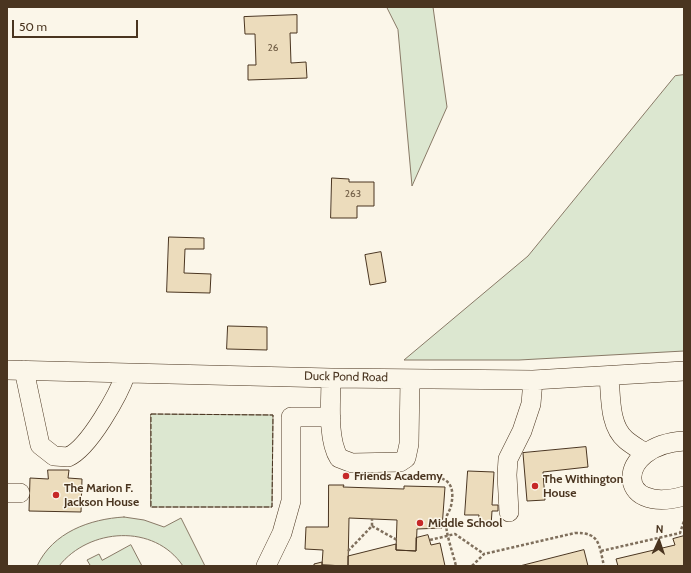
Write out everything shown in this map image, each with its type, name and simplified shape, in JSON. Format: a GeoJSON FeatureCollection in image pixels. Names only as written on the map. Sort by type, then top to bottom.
{"type":"FeatureCollection","features":[{"type":"Feature","properties":{"kind":"street","name":"Duck Pond Road"},"geometry":{"type":"LineString","coordinates":[[16,370],[331,378],[532,380],[684,371]]}},
{"type":"Feature","properties":{"kind":"street"},"geometry":{"type":"LineString","coordinates":[[16,370],[40,446],[54,456],[68,457],[83,447],[121,390],[126,373]]}},
{"type":"Feature","properties":{"kind":"street"},"geometry":{"type":"LineString","coordinates":[[609,376],[612,412],[617,429],[626,440],[645,452]]}},
{"type":"Feature","properties":{"kind":"street"},"geometry":{"type":"LineString","coordinates":[[331,378],[331,417],[334,450],[340,458],[352,463],[400,462],[406,458],[409,444],[410,379]]}},
{"type":"Feature","properties":{"kind":"street"},"geometry":{"type":"LineString","coordinates":[[509,512],[507,475],[508,459],[522,431],[531,404],[532,380]]}},
{"type":"Feature","properties":{"kind":"street"},"geometry":{"type":"LineString","coordinates":[[266,566],[282,533],[291,501],[291,417],[331,417]]}},
{"type":"Feature","properties":{"kind":"street"},"geometry":{"type":"LineString","coordinates":[[684,441],[655,447],[645,452],[636,462],[633,472],[633,484],[638,493],[648,499],[661,501],[684,496]]}},
{"type":"Feature","properties":{"kind":"path"},"geometry":{"type":"LineString","coordinates":[[409,476],[437,476],[449,482],[452,489],[452,500],[451,508],[446,518],[448,535],[456,566]]}},
{"type":"Feature","properties":{"kind":"path"},"geometry":{"type":"LineString","coordinates":[[348,551],[372,526],[372,519]]}},
{"type":"Feature","properties":{"kind":"path"},"geometry":{"type":"LineString","coordinates":[[601,551],[680,533],[684,521]]}},
{"type":"Feature","properties":{"kind":"path"},"geometry":{"type":"LineString","coordinates":[[372,526],[397,540]]}},
{"type":"Feature","properties":{"kind":"path"},"geometry":{"type":"LineString","coordinates":[[472,566],[484,554],[575,532],[592,534],[601,551],[604,566]]}},
{"type":"Feature","properties":{"kind":"path"},"geometry":{"type":"LineString","coordinates":[[430,540],[455,534],[463,538],[484,554]]}},
{"type":"Feature","properties":{"kind":"green space"},"geometry":{"type":"Polygon","coordinates":[[[387,7],[433,7],[447,107],[412,186],[398,30],[387,7]]]}},
{"type":"Feature","properties":{"kind":"green space"},"geometry":{"type":"Polygon","coordinates":[[[684,75],[684,351],[519,360],[404,360],[528,256],[675,76],[684,75]]]}},
{"type":"Feature","properties":{"kind":"green space"},"geometry":{"type":"Polygon","coordinates":[[[151,414],[273,415],[272,507],[151,507],[151,414]]]}},
{"type":"Feature","properties":{"kind":"green space"},"geometry":{"type":"Polygon","coordinates":[[[124,517],[144,520],[164,527],[181,518],[205,566],[183,566],[171,552],[156,543],[139,537],[121,536],[104,538],[87,544],[72,553],[59,566],[37,566],[44,554],[63,536],[86,524],[111,518],[124,517]]]}},
{"type":"Feature","properties":{"kind":"green space"},"geometry":{"type":"Polygon","coordinates":[[[131,545],[142,566],[88,566],[90,565],[87,560],[99,554],[102,560],[131,545]]]}},
{"type":"Feature","properties":{"kind":"building"},"geometry":{"type":"Polygon","coordinates":[[[297,15],[297,33],[290,33],[291,63],[306,62],[307,78],[248,80],[248,65],[256,65],[255,34],[245,34],[244,17],[297,15]]]}},
{"type":"Feature","properties":{"kind":"building"},"geometry":{"type":"Polygon","coordinates":[[[332,178],[349,179],[349,182],[374,182],[374,206],[357,206],[357,218],[331,218],[332,178]]]}},
{"type":"Feature","properties":{"kind":"building"},"geometry":{"type":"Polygon","coordinates":[[[169,237],[204,238],[204,249],[185,249],[184,273],[211,274],[210,293],[167,292],[169,237]]]}},
{"type":"Feature","properties":{"kind":"building"},"geometry":{"type":"Polygon","coordinates":[[[381,252],[386,282],[370,285],[365,255],[381,252]]]}},
{"type":"Feature","properties":{"kind":"building"},"geometry":{"type":"Polygon","coordinates":[[[228,326],[267,327],[267,350],[227,349],[228,326]]]}},
{"type":"Feature","properties":{"kind":"building","name":"The Withington House"},"geometry":{"type":"Polygon","coordinates":[[[586,447],[588,467],[543,472],[545,500],[527,501],[523,453],[586,447]]]}},
{"type":"Feature","properties":{"kind":"building","name":"The Marion F. Jackson House"},"geometry":{"type":"Polygon","coordinates":[[[48,470],[69,470],[68,478],[82,479],[81,512],[29,511],[30,478],[48,479],[48,470]]]}},
{"type":"Feature","properties":{"kind":"building"},"geometry":{"type":"Polygon","coordinates":[[[468,471],[494,472],[492,505],[498,505],[498,511],[492,511],[491,526],[478,525],[479,515],[465,515],[468,471]]]}},
{"type":"Feature","properties":{"kind":"building","name":"Middle School"},"geometry":{"type":"Polygon","coordinates":[[[329,485],[344,485],[343,487],[404,489],[404,486],[445,487],[442,528],[417,529],[416,551],[396,550],[397,520],[349,518],[348,566],[322,565],[323,550],[305,549],[306,527],[328,527],[329,485]]]}},
{"type":"Feature","properties":{"kind":"building"},"geometry":{"type":"Polygon","coordinates":[[[428,535],[431,545],[440,543],[445,566],[348,566],[348,556],[396,544],[396,550],[416,551],[416,538],[428,535]]]}},
{"type":"Feature","properties":{"kind":"building"},"geometry":{"type":"Polygon","coordinates":[[[684,536],[684,566],[618,566],[616,559],[675,545],[673,539],[684,536]]]}},
{"type":"Feature","properties":{"kind":"building"},"geometry":{"type":"Polygon","coordinates":[[[584,550],[588,566],[520,566],[584,550]]]}},
{"type":"Feature","properties":{"kind":"building"},"geometry":{"type":"Polygon","coordinates":[[[322,562],[322,565],[348,566],[314,566],[314,564],[322,562]]]}},
{"type":"Feature","properties":{"kind":"fence"},"geometry":{"type":"LineString","coordinates":[[151,414],[273,415],[272,507],[151,507],[151,414]]}},
{"type":"Feature","properties":{"kind":"place","name":"Friends Academy"},"geometry":{"type":"Point","coordinates":[346,476]}},
{"type":"Feature","properties":{"kind":"place","name":"The Withington House"},"geometry":{"type":"Point","coordinates":[535,486]}},
{"type":"Feature","properties":{"kind":"place","name":"The Marion F. Jackson House"},"geometry":{"type":"Point","coordinates":[56,495]}},
{"type":"Feature","properties":{"kind":"place","name":"Middle School"},"geometry":{"type":"Point","coordinates":[420,523]}}]}
